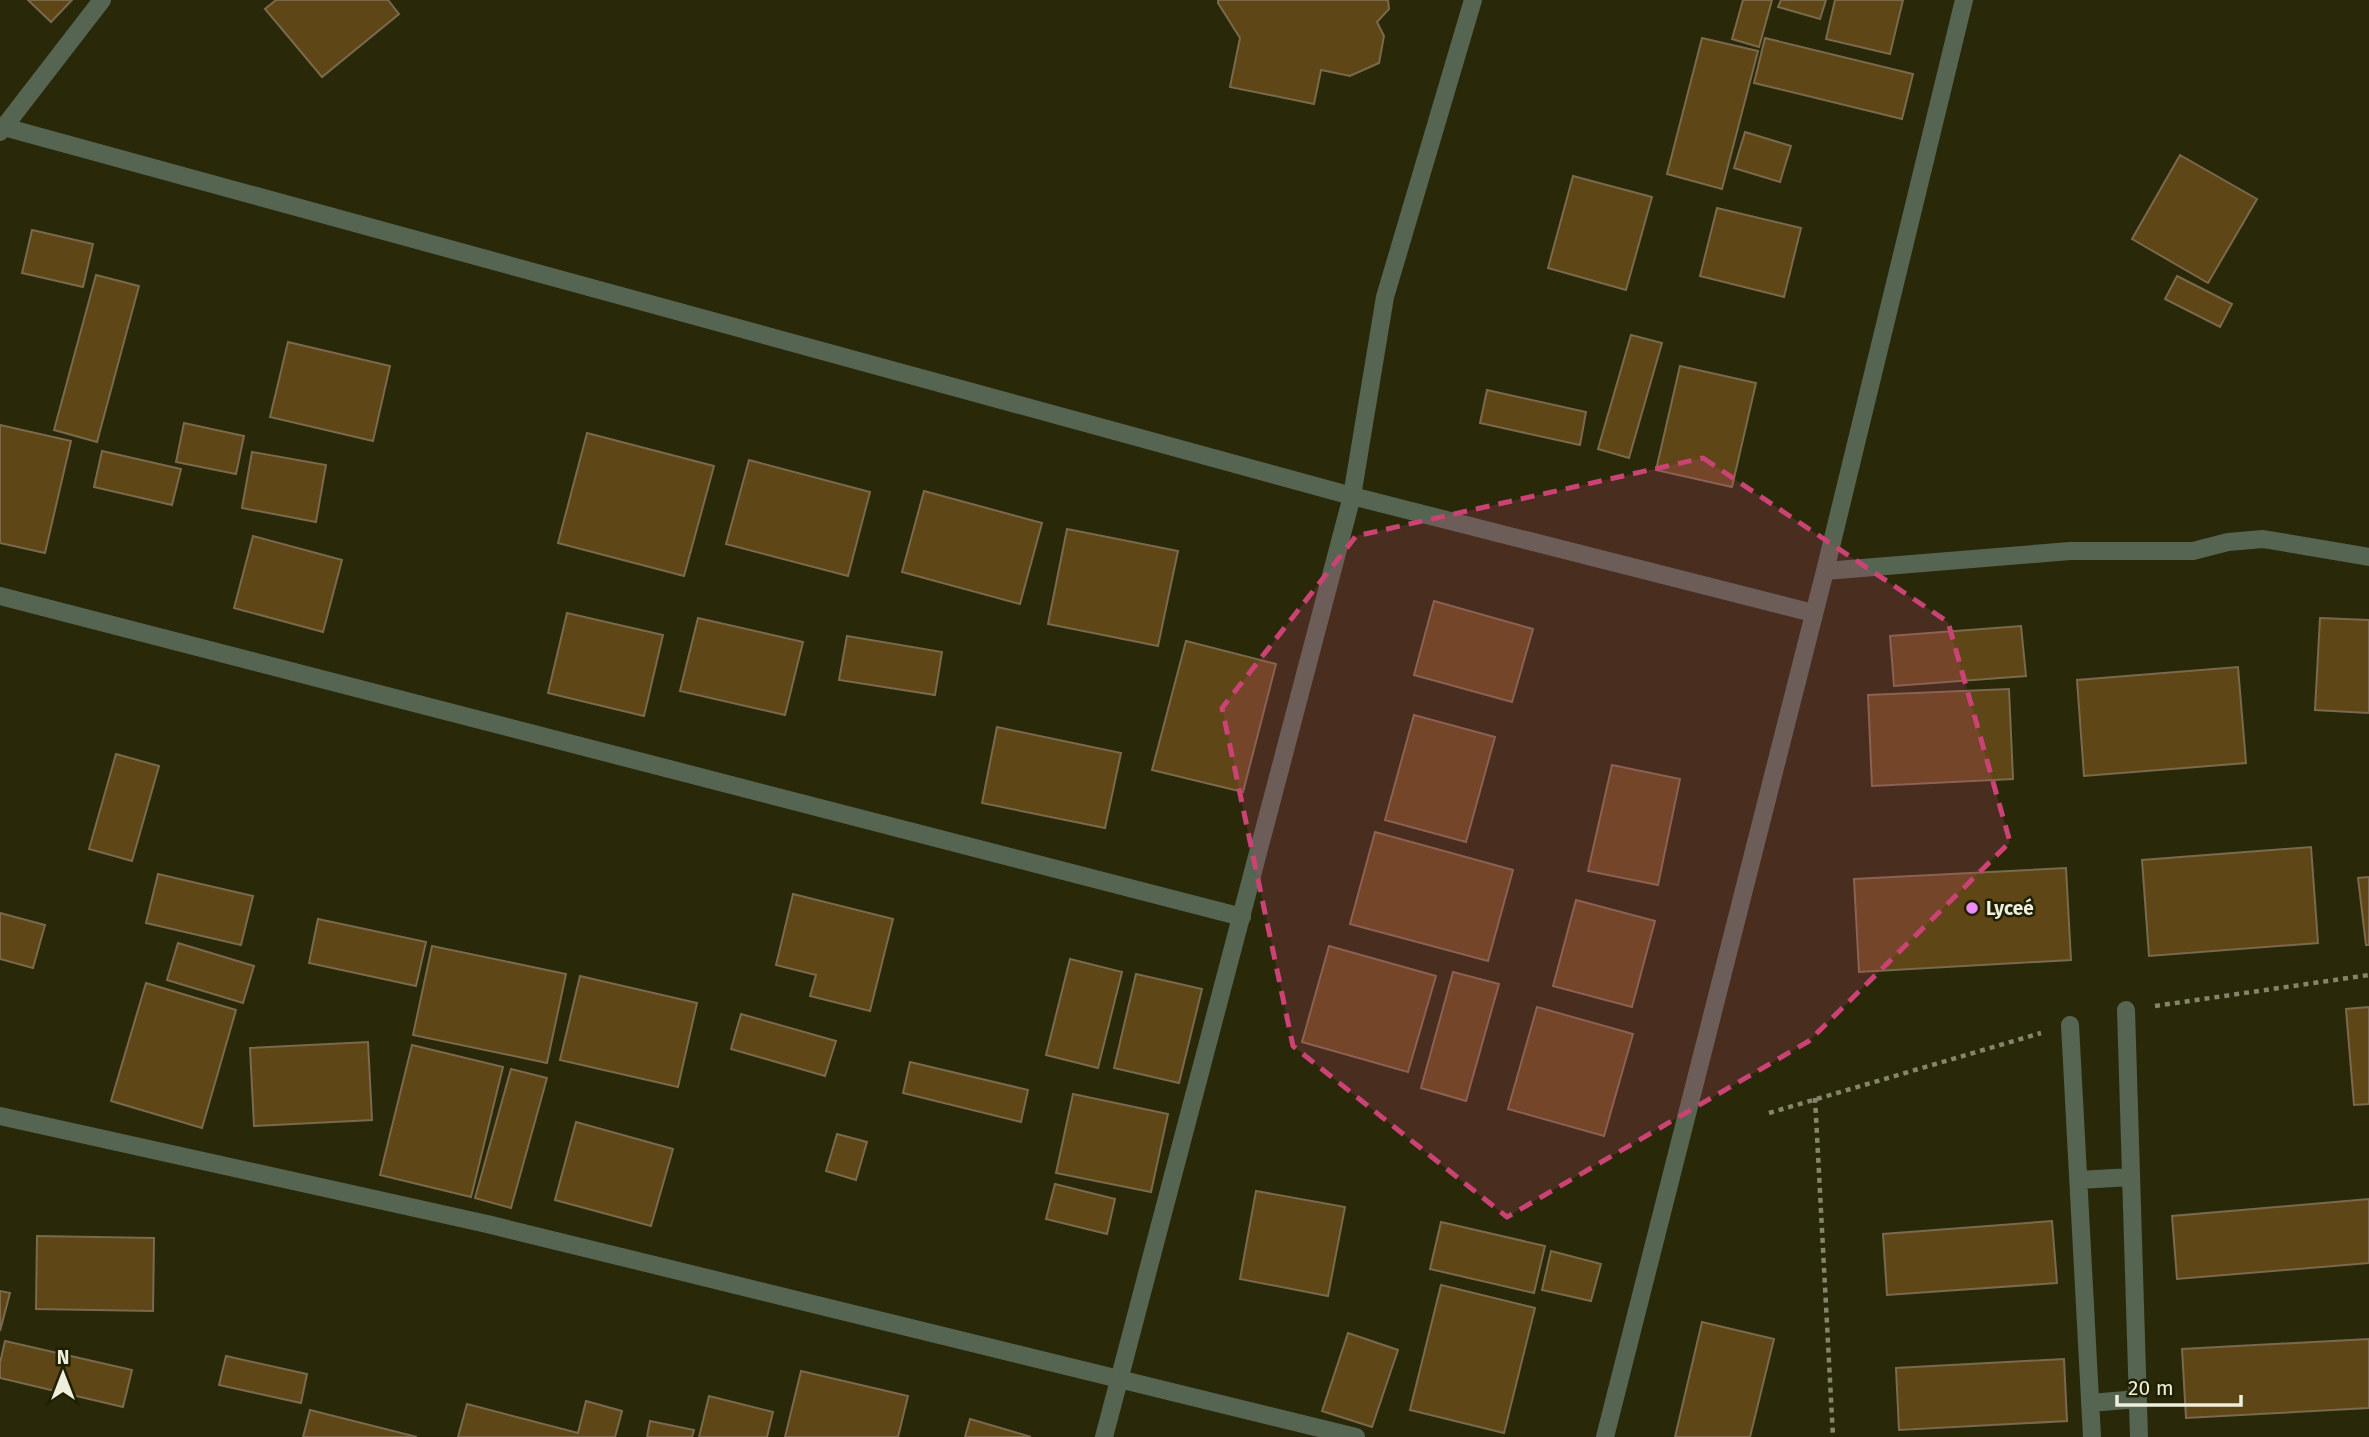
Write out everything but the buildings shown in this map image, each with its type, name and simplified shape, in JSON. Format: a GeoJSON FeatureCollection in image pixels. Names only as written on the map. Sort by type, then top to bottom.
{"type":"FeatureCollection","features":[{"type":"Feature","properties":{"kind":"street"},"geometry":{"type":"LineString","coordinates":[[102,0],[2,128],[1352,496],[1813,613]]}},
{"type":"Feature","properties":{"kind":"street"},"geometry":{"type":"LineString","coordinates":[[1104,1437],[1352,496],[1385,297],[1473,0]]}},
{"type":"Feature","properties":{"kind":"street"},"geometry":{"type":"LineString","coordinates":[[1605,1437],[1825,571],[1964,0]]}},
{"type":"Feature","properties":{"kind":"street"},"geometry":{"type":"LineString","coordinates":[[1825,571],[2070,551],[2193,551],[2228,542],[2263,539],[2369,557]]}},
{"type":"Feature","properties":{"kind":"street"},"geometry":{"type":"LineString","coordinates":[[0,596],[1242,917]]}},
{"type":"Feature","properties":{"kind":"street"},"geometry":{"type":"LineString","coordinates":[[2126,1010],[2139,1437]]}},
{"type":"Feature","properties":{"kind":"street"},"geometry":{"type":"LineString","coordinates":[[2070,1025],[2092,1437]]}},
{"type":"Feature","properties":{"kind":"street"},"geometry":{"type":"LineString","coordinates":[[0,1116],[487,1224],[1356,1437]]}},
{"type":"Feature","properties":{"kind":"street"},"geometry":{"type":"LineString","coordinates":[[2079,1180],[2130,1177]]}},
{"type":"Feature","properties":{"kind":"street"},"geometry":{"type":"LineString","coordinates":[[2091,1403],[2138,1399]]}},
{"type":"Feature","properties":{"kind":"path"},"geometry":{"type":"LineString","coordinates":[[1815,1098],[1833,1437]]}},
{"type":"Feature","properties":{"kind":"highlighted area"},"geometry":{"type":"Polygon","coordinates":[[[1703,458],[1948,622],[2010,842],[1809,1041],[1507,1217],[1293,1046],[1222,708],[1356,536],[1703,458]]]}},
{"type":"Feature","properties":{"kind":"place","name":"Lyceé"},"geometry":{"type":"Point","coordinates":[1972,908]}}]}
